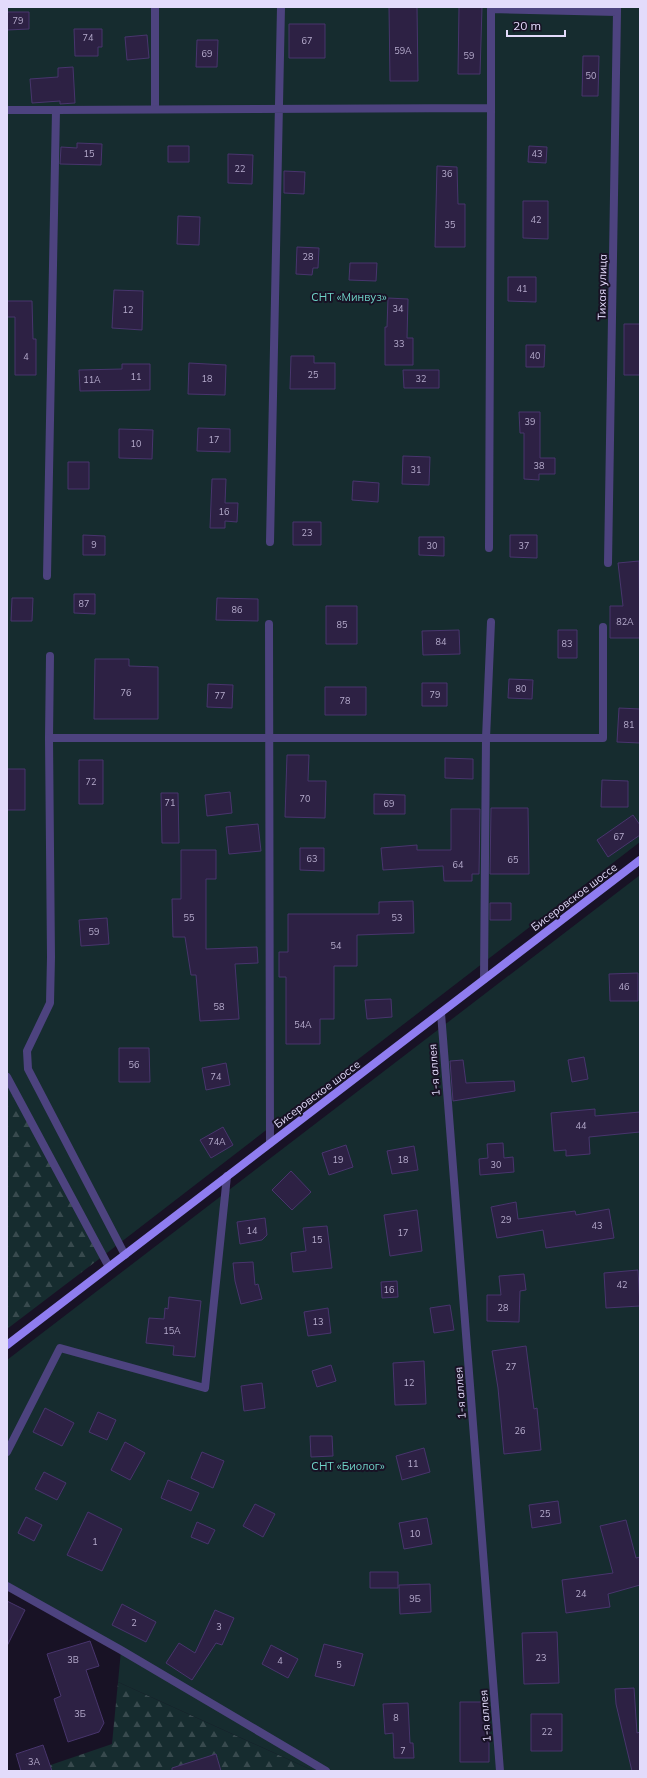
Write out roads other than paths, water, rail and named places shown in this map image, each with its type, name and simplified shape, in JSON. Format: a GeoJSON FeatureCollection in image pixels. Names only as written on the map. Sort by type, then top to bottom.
{"type":"FeatureCollection","features":[{"type":"Feature","properties":{"kind":"main road","name":"Бисеровское шоссе"},"geometry":{"type":"LineString","coordinates":[[7,1345],[640,860]]}},
{"type":"Feature","properties":{"kind":"street"},"geometry":{"type":"LineString","coordinates":[[155,7],[155,108]]}},
{"type":"Feature","properties":{"kind":"street"},"geometry":{"type":"LineString","coordinates":[[270,542],[281,7]]}},
{"type":"Feature","properties":{"kind":"street"},"geometry":{"type":"LineString","coordinates":[[489,548],[492,10],[617,9]]}},
{"type":"Feature","properties":{"kind":"street","name":"Тихая улица"},"geometry":{"type":"LineString","coordinates":[[608,563],[617,9]]}},
{"type":"Feature","properties":{"kind":"street"},"geometry":{"type":"LineString","coordinates":[[7,110],[279,107],[491,108]]}},
{"type":"Feature","properties":{"kind":"street"},"geometry":{"type":"LineString","coordinates":[[47,576],[56,110]]}},
{"type":"Feature","properties":{"kind":"street"},"geometry":{"type":"LineString","coordinates":[[484,979],[486,738],[491,622]]}},
{"type":"Feature","properties":{"kind":"street"},"geometry":{"type":"LineString","coordinates":[[270,624],[270,1143]]}},
{"type":"Feature","properties":{"kind":"street"},"geometry":{"type":"LineString","coordinates":[[49,738],[603,738],[603,627]]}},
{"type":"Feature","properties":{"kind":"street"},"geometry":{"type":"LineString","coordinates":[[50,656],[50,1003],[27,1051],[28,1069],[125,1254]]}},
{"type":"Feature","properties":{"kind":"street","name":"1-я аллея"},"geometry":{"type":"LineString","coordinates":[[441,1012],[500,1771]]}},
{"type":"Feature","properties":{"kind":"street"},"geometry":{"type":"LineString","coordinates":[[7,1077],[109,1267]]}},
{"type":"Feature","properties":{"kind":"street"},"geometry":{"type":"LineString","coordinates":[[7,1452],[60,1348],[205,1388],[227,1176]]}},
{"type":"Feature","properties":{"kind":"street"},"geometry":{"type":"LineString","coordinates":[[7,1586],[121,1650],[326,1771]]}},
{"type":"Feature","properties":{"kind":"park label","name":"СНТ «Минвуз»"},"geometry":{"type":"Point","coordinates":[349,297]}},
{"type":"Feature","properties":{"kind":"park label","name":"СНТ «Биолог»"},"geometry":{"type":"Point","coordinates":[348,1466]}}]}
